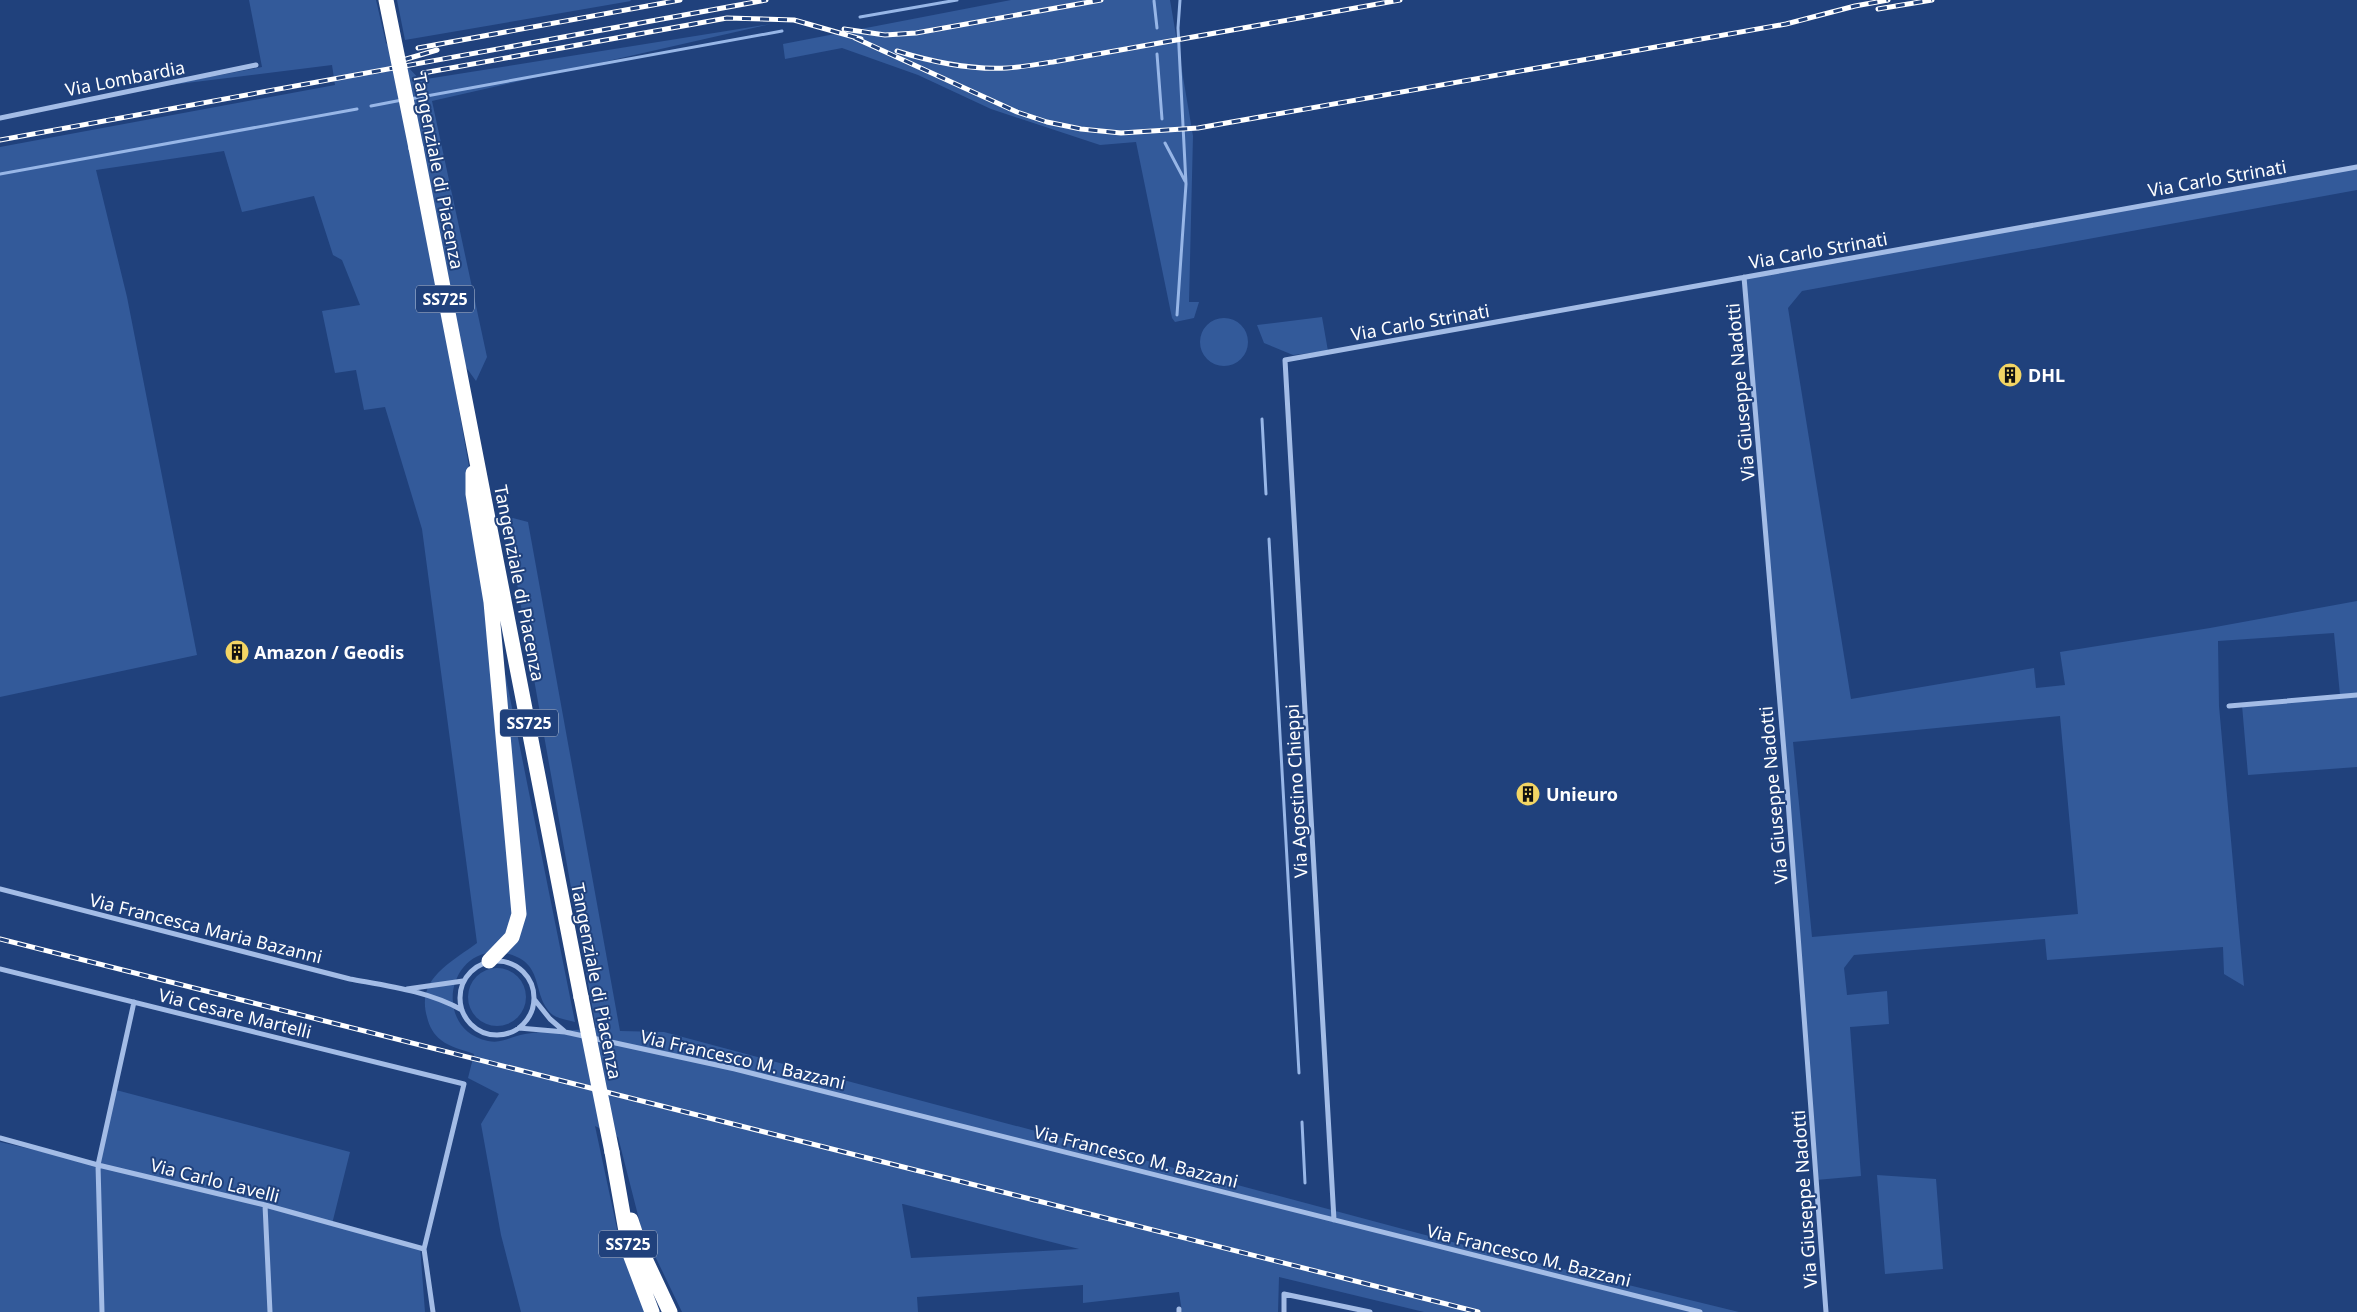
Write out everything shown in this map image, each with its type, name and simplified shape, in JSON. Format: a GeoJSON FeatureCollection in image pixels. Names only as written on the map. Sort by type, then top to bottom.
{"type":"FeatureCollection","features":[{"type":"Feature","properties":{"kind":"highway","name":"Tangenziale di Piacenza"},"geometry":{"type":"LineString","coordinates":[[386,0],[612,1152],[630,1254],[651,1311]]}},
{"type":"Feature","properties":{"kind":"highway"},"geometry":{"type":"LineString","coordinates":[[475,450],[473,494],[491,602],[518,914],[512,937],[489,961]]}},
{"type":"Feature","properties":{"kind":"highway","name":"Tangenziale di Piacenza"},"geometry":{"type":"LineString","coordinates":[[616,1174],[641,1250],[670,1312]]}},
{"type":"Feature","properties":{"kind":"street","name":"Via Lombardia"},"geometry":{"type":"LineString","coordinates":[[0,118],[256,66]]}},
{"type":"Feature","properties":{"kind":"street","name":"Via Carlo Strinati"},"geometry":{"type":"LineString","coordinates":[[1285,360],[2357,167]]}},
{"type":"Feature","properties":{"kind":"street","name":"Via Giuseppe Nadotti"},"geometry":{"type":"LineString","coordinates":[[1744,277],[1785,769],[1826,1312]]}},
{"type":"Feature","properties":{"kind":"street","name":"Via Agostino Chieppi"},"geometry":{"type":"LineString","coordinates":[[1285,360],[1334,1220]]}},
{"type":"Feature","properties":{"kind":"street"},"geometry":{"type":"LineString","coordinates":[[2229,706],[2357,695]]}},
{"type":"Feature","properties":{"kind":"street","name":"Via Francesca Maria Bazanni"},"geometry":{"type":"LineString","coordinates":[[0,889],[350,979],[406,989]]}},
{"type":"Feature","properties":{"kind":"street"},"geometry":{"type":"LineString","coordinates":[[489,961],[511,963],[521,969],[533,987],[532,1010],[519,1028],[499,1035],[487,1034],[477,1030],[469,1022],[462,1010],[460,991],[463,981],[474,968],[489,961]]}},
{"type":"Feature","properties":{"kind":"street","name":"Via Cesare Martelli"},"geometry":{"type":"LineString","coordinates":[[0,969],[464,1084],[424,1249]]}},
{"type":"Feature","properties":{"kind":"street"},"geometry":{"type":"LineString","coordinates":[[406,989],[463,981]]}},
{"type":"Feature","properties":{"kind":"street"},"geometry":{"type":"LineString","coordinates":[[406,989],[449,1003],[462,1010]]}},
{"type":"Feature","properties":{"kind":"street"},"geometry":{"type":"LineString","coordinates":[[534,998],[550,1019],[565,1032]]}},
{"type":"Feature","properties":{"kind":"street"},"geometry":{"type":"LineString","coordinates":[[102,1312],[98,1165],[134,1002]]}},
{"type":"Feature","properties":{"kind":"street","name":"Via Francesco M. Bazzani"},"geometry":{"type":"LineString","coordinates":[[519,1028],[565,1032],[735,1069],[1700,1312]]}},
{"type":"Feature","properties":{"kind":"street","name":"Via Carlo Lavelli"},"geometry":{"type":"LineString","coordinates":[[0,1138],[98,1165],[265,1205],[424,1249]]}},
{"type":"Feature","properties":{"kind":"street"},"geometry":{"type":"LineString","coordinates":[[265,1205],[270,1312]]}},
{"type":"Feature","properties":{"kind":"street"},"geometry":{"type":"LineString","coordinates":[[424,1249],[432,1312]]}},
{"type":"Feature","properties":{"kind":"street"},"geometry":{"type":"LineString","coordinates":[[1284,1312],[1284,1294],[1370,1312]]}},
{"type":"Feature","properties":{"kind":"shaded area"},"geometry":{"type":"Polygon","coordinates":[[[249,0],[376,0],[386,43],[420,80],[771,24],[432,101],[487,357],[476,381],[447,341],[505,673],[575,1022],[555,1016],[546,1008],[533,973],[521,959],[509,954],[488,953],[472,960],[460,972],[454,987],[453,1004],[458,1020],[470,1033],[493,1042],[534,1033],[596,1028],[505,516],[528,522],[620,1031],[664,1032],[1444,1240],[1739,1312],[1424,1312],[1279,1277],[1278,1312],[1182,1312],[1179,1292],[1083,1303],[1083,1285],[917,1297],[918,1312],[682,1312],[641,1227],[618,1137],[595,1126],[622,1252],[647,1312],[521,1312],[501,1235],[481,1124],[499,1094],[468,1078],[474,1054],[448,1045],[436,1036],[429,1024],[425,1004],[426,992],[438,973],[477,943],[422,529],[385,407],[364,410],[356,370],[335,373],[322,311],[360,305],[342,260],[333,255],[314,196],[242,212],[224,151],[96,170],[127,297],[197,655],[0,697],[0,147],[335,85],[332,65],[162,86],[262,67],[249,0]],[[902,1204],[911,1258],[1079,1249],[902,1204]]]}},
{"type":"Feature","properties":{"kind":"shaded area"},"geometry":{"type":"Polygon","coordinates":[[[397,0],[630,0],[631,1],[405,40],[397,0]]]}},
{"type":"Feature","properties":{"kind":"shaded area"},"geometry":{"type":"Polygon","coordinates":[[[1011,0],[1170,0],[1193,136],[1189,302],[1199,302],[1194,318],[1175,322],[1172,318],[1136,142],[1100,145],[991,109],[918,75],[842,48],[785,59],[783,44],[1011,0]]]}},
{"type":"Feature","properties":{"kind":"shaded area"},"geometry":{"type":"Polygon","coordinates":[[[2357,166],[2357,190],[1802,291],[1788,308],[1851,699],[2034,668],[2036,688],[2065,685],[2060,652],[2210,628],[2357,601],[2357,767],[2248,775],[2242,705],[2340,695],[2334,633],[2218,641],[2219,706],[2244,986],[2224,974],[2223,947],[2047,960],[2045,939],[1854,955],[1844,968],[1847,995],[1887,991],[1889,1024],[1850,1027],[1861,1176],[1816,1180],[1743,276],[2357,166]],[[2060,716],[1793,742],[1812,937],[2078,914],[2060,716]]]}},
{"type":"Feature","properties":{"kind":"shaded area"},"geometry":{"type":"Polygon","coordinates":[[[1322,317],[1328,351],[1293,355],[1264,343],[1257,325],[1322,317]]]}},
{"type":"Feature","properties":{"kind":"shaded area"},"geometry":{"type":"Polygon","coordinates":[[[1219,318],[1229,318],[1241,325],[1248,337],[1248,347],[1241,359],[1229,366],[1219,366],[1211,362],[1204,355],[1200,347],[1200,337],[1204,329],[1211,322],[1219,318]]]}},
{"type":"Feature","properties":{"kind":"shaded area"},"geometry":{"type":"Polygon","coordinates":[[[497,968],[513,973],[521,981],[526,997],[521,1013],[513,1021],[497,1026],[481,1021],[473,1013],[468,997],[473,981],[481,973],[497,968]]]}},
{"type":"Feature","properties":{"kind":"shaded area"},"geometry":{"type":"Polygon","coordinates":[[[116,1090],[350,1152],[332,1224],[420,1246],[425,1312],[0,1312],[0,1142],[100,1165],[116,1090]]]}},
{"type":"Feature","properties":{"kind":"shaded area"},"geometry":{"type":"Polygon","coordinates":[[[1877,1175],[1936,1179],[1943,1269],[1885,1274],[1877,1175]]]}},
{"type":"Feature","properties":{"kind":"waterway"},"geometry":{"type":"LineString","coordinates":[[860,17],[957,0]]}},
{"type":"Feature","properties":{"kind":"waterway"},"geometry":{"type":"LineString","coordinates":[[1177,315],[1186,184],[1178,28],[1180,0]]}},
{"type":"Feature","properties":{"kind":"waterway"},"geometry":{"type":"LineString","coordinates":[[1154,1],[1157,28]]}},
{"type":"Feature","properties":{"kind":"waterway"},"geometry":{"type":"LineString","coordinates":[[410,99],[782,31]]}},
{"type":"Feature","properties":{"kind":"waterway"},"geometry":{"type":"LineString","coordinates":[[1157,54],[1162,119]]}},
{"type":"Feature","properties":{"kind":"waterway"},"geometry":{"type":"LineString","coordinates":[[371,106],[402,100]]}},
{"type":"Feature","properties":{"kind":"waterway"},"geometry":{"type":"LineString","coordinates":[[0,174],[357,109]]}},
{"type":"Feature","properties":{"kind":"waterway"},"geometry":{"type":"LineString","coordinates":[[1165,143],[1185,181]]}},
{"type":"Feature","properties":{"kind":"waterway"},"geometry":{"type":"LineString","coordinates":[[1262,419],[1266,494]]}},
{"type":"Feature","properties":{"kind":"waterway"},"geometry":{"type":"LineString","coordinates":[[1269,539],[1299,1073]]}},
{"type":"Feature","properties":{"kind":"waterway"},"geometry":{"type":"LineString","coordinates":[[1302,1122],[1305,1183]]}},
{"type":"Feature","properties":{"kind":"railway"},"geometry":{"type":"LineString","coordinates":[[418,48],[680,0]]}},
{"type":"Feature","properties":{"kind":"railway"},"geometry":{"type":"LineString","coordinates":[[0,140],[766,0]]}},
{"type":"Feature","properties":{"kind":"railway"},"geometry":{"type":"LineString","coordinates":[[844,29],[885,35],[916,33],[1101,0]]}},
{"type":"Feature","properties":{"kind":"railway"},"geometry":{"type":"LineString","coordinates":[[897,51],[937,62],[979,68],[1013,68],[1400,0]]}},
{"type":"Feature","properties":{"kind":"railway"},"geometry":{"type":"LineString","coordinates":[[855,38],[1017,112],[1047,122],[1081,129],[1121,133],[1198,128],[1786,24],[1855,6],[1888,0]]}},
{"type":"Feature","properties":{"kind":"railway"},"geometry":{"type":"LineString","coordinates":[[1878,9],[1932,0]]}},
{"type":"Feature","properties":{"kind":"railway"},"geometry":{"type":"LineString","coordinates":[[423,73],[727,18],[794,20],[861,39]]}},
{"type":"Feature","properties":{"kind":"railway"},"geometry":{"type":"LineString","coordinates":[[403,60],[437,50]]}},
{"type":"Feature","properties":{"kind":"railway"},"geometry":{"type":"LineString","coordinates":[[0,939],[1478,1312]]}},
{"type":"Feature","properties":{"kind":"place","name":"DHL"},"geometry":{"type":"Point","coordinates":[2010,375]}},
{"type":"Feature","properties":{"kind":"place","name":"Amazon / Geodis"},"geometry":{"type":"Point","coordinates":[237,652]}},
{"type":"Feature","properties":{"kind":"place","name":"Unieuro"},"geometry":{"type":"Point","coordinates":[1528,794]}}]}
